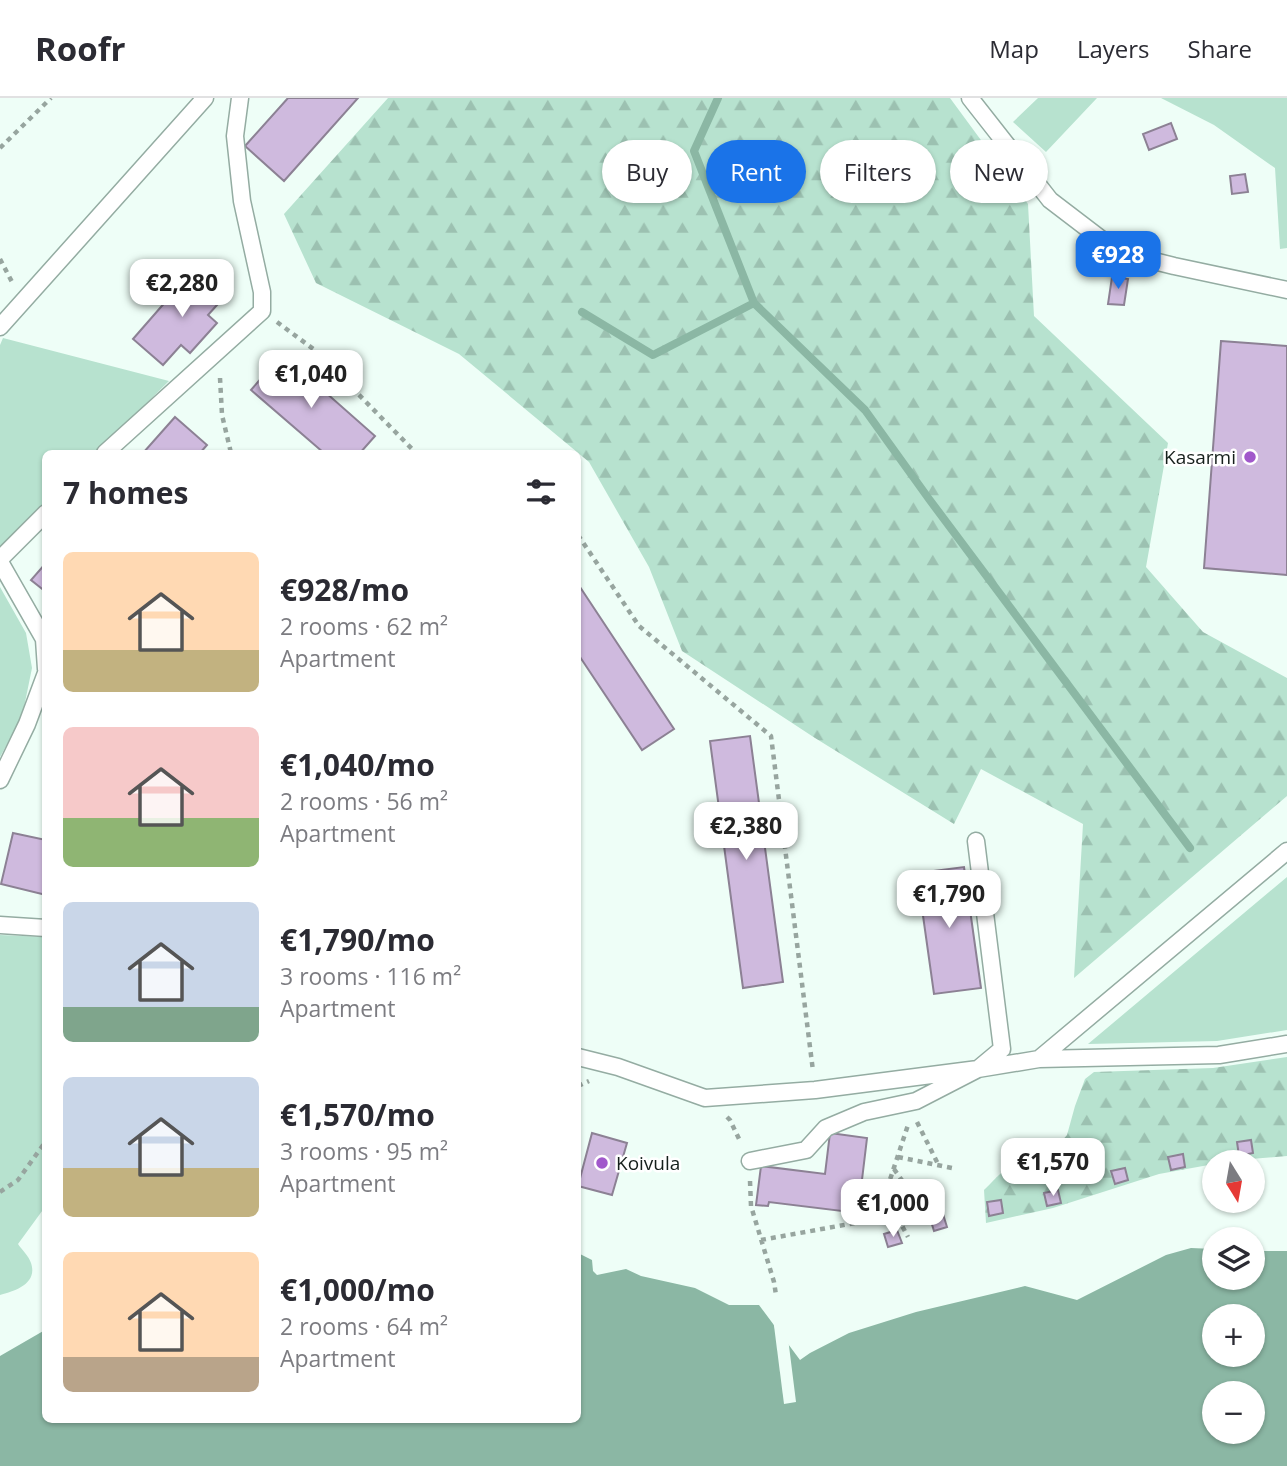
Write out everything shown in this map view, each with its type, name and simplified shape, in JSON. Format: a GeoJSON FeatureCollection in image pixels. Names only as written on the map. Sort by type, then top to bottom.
{"type":"FeatureCollection","features":[{"type":"Feature","properties":{"kind":"lane"},"geometry":{"type":"LineString","coordinates":[[0,327],[205,98]]}},
{"type":"Feature","properties":{"kind":"lane"},"geometry":{"type":"LineString","coordinates":[[107,450],[261,311],[262,292],[242,201],[234,136],[240,98]]}},
{"type":"Feature","properties":{"kind":"lane"},"geometry":{"type":"LineString","coordinates":[[970,98],[1050,200],[1105,242],[1134,256],[1287,289]]}},
{"type":"Feature","properties":{"kind":"lane"},"geometry":{"type":"LineString","coordinates":[[42,517],[0,560],[42,635]]}},
{"type":"Feature","properties":{"kind":"lane"},"geometry":{"type":"LineString","coordinates":[[0,780],[27,724],[42,682]]}},
{"type":"Feature","properties":{"kind":"lane"},"geometry":{"type":"LineString","coordinates":[[750,1161],[806,1150],[827,1128],[864,1112],[916,1101],[978,1069],[1002,1049],[976,841]]}},
{"type":"Feature","properties":{"kind":"lane"},"geometry":{"type":"LineString","coordinates":[[1039,1059],[1287,851]]}},
{"type":"Feature","properties":{"kind":"lane"},"geometry":{"type":"LineString","coordinates":[[0,925],[42,929]]}},
{"type":"Feature","properties":{"kind":"lane"},"geometry":{"type":"LineString","coordinates":[[581,1058],[618,1067],[705,1098],[815,1090],[1039,1059],[1219,1055],[1287,1044]]}},
{"type":"Feature","properties":{"kind":"path"},"geometry":{"type":"LineString","coordinates":[[0,148],[51,98]]}},
{"type":"Feature","properties":{"kind":"path"},"geometry":{"type":"LineString","coordinates":[[261,311],[316,351],[413,450]]}},
{"type":"Feature","properties":{"kind":"path"},"geometry":{"type":"LineString","coordinates":[[218,349],[222,415],[230,450]]}},
{"type":"Feature","properties":{"kind":"path"},"geometry":{"type":"LineString","coordinates":[[581,539],[639,626],[771,736],[815,1090]]}},
{"type":"Feature","properties":{"kind":"path"},"geometry":{"type":"LineString","coordinates":[[705,1098],[730,1120],[750,1161],[751,1206],[776,1295]]}},
{"type":"Feature","properties":{"kind":"path"},"geometry":{"type":"LineString","coordinates":[[761,1240],[877,1219],[912,1112],[938,1164]]}},
{"type":"Feature","properties":{"kind":"path"},"geometry":{"type":"LineString","coordinates":[[0,1192],[18,1180],[42,1147]]}},
{"type":"Feature","properties":{"kind":"path"},"geometry":{"type":"LineString","coordinates":[[898,1157],[952,1168]]}},
{"type":"Feature","properties":{"kind":"path"},"geometry":{"type":"LineString","coordinates":[[894,1168],[913,1196],[928,1208]]}},
{"type":"Feature","properties":{"kind":"path"},"geometry":{"type":"LineString","coordinates":[[882,1205],[900,1222],[908,1237]]}},
{"type":"Feature","properties":{"kind":"green space"},"geometry":{"type":"Polygon","coordinates":[[[388,98],[950,98],[981,140],[950,140],[950,203],[1027,203],[1034,316],[1168,443],[1146,567],[1203,632],[1287,678],[1287,796],[1074,978],[1083,824],[981,769],[954,824],[682,651],[649,567],[589,462],[581,455],[581,450],[575,450],[459,354],[316,283],[284,214],[388,98]]]}},
{"type":"Feature","properties":{"kind":"green space"},"geometry":{"type":"Polygon","coordinates":[[[1038,98],[1097,98],[1048,150],[1048,140],[1033,140],[1013,122],[1038,98]]]}},
{"type":"Feature","properties":{"kind":"green space"},"geometry":{"type":"Polygon","coordinates":[[[1161,98],[1287,98],[1287,248],[1280,249],[1275,168],[1214,125],[1161,98]]]}},
{"type":"Feature","properties":{"kind":"green space"},"geometry":{"type":"Polygon","coordinates":[[[3,338],[169,381],[99,450],[42,450],[42,506],[0,548],[0,345],[3,338]]]}},
{"type":"Feature","properties":{"kind":"green space"},"geometry":{"type":"Polygon","coordinates":[[[0,587],[26,633],[32,668],[22,717],[0,757],[0,587]]]}},
{"type":"Feature","properties":{"kind":"green space"},"geometry":{"type":"Polygon","coordinates":[[[1287,877],[1287,1030],[1217,1041],[1088,1044],[1287,877]]]}},
{"type":"Feature","properties":{"kind":"green space"},"geometry":{"type":"Polygon","coordinates":[[[0,935],[42,937],[42,1211],[18,1244],[30,1260],[31,1276],[24,1285],[0,1295],[0,935]]]}},
{"type":"Feature","properties":{"kind":"green space"},"geometry":{"type":"Polygon","coordinates":[[[1287,1057],[1287,1156],[1265,1158],[1265,1150],[1202,1150],[1202,1166],[1159,1174],[1053,1208],[986,1223],[984,1190],[1013,1163],[1051,1153],[1067,1135],[1085,1079],[1094,1072],[1213,1068],[1287,1057]]]}},
{"type":"Feature","properties":{"kind":"shaded area"},"geometry":{"type":"Polygon","coordinates":[[[1191,1248],[1202,1248],[1202,1290],[1265,1290],[1265,1251],[1287,1251],[1287,1466],[0,1466],[0,1356],[42,1332],[42,1423],[581,1423],[581,1254],[592,1260],[593,1271],[597,1275],[626,1269],[641,1276],[695,1288],[729,1305],[759,1305],[800,1360],[849,1333],[916,1312],[1025,1286],[1077,1300],[1166,1255],[1191,1248]]]}},
{"type":"Feature","properties":{"kind":"pier"},"geometry":{"type":"Polygon","coordinates":[[[773,1318],[788,1338],[796,1402],[784,1404],[773,1318]]]}},
{"type":"Feature","properties":{"kind":"building"},"geometry":{"type":"Polygon","coordinates":[[[288,98],[358,98],[284,181],[245,146],[288,98]]]}},
{"type":"Feature","properties":{"kind":"building"},"geometry":{"type":"Polygon","coordinates":[[[1171,123],[1177,139],[1149,150],[1143,134],[1171,123]]]}},
{"type":"Feature","properties":{"kind":"building"},"geometry":{"type":"Polygon","coordinates":[[[1245,174],[1248,192],[1232,194],[1230,176],[1245,174]]]}},
{"type":"Feature","properties":{"kind":"building"},"geometry":{"type":"Polygon","coordinates":[[[195,268],[226,295],[208,315],[217,323],[190,353],[181,345],[163,365],[133,339],[195,268]]]}},
{"type":"Feature","properties":{"kind":"building"},"geometry":{"type":"Polygon","coordinates":[[[1112,277],[1128,279],[1124,305],[1108,304],[1112,277]]]}},
{"type":"Feature","properties":{"kind":"building","name":"Kasarmi"},"geometry":{"type":"Polygon","coordinates":[[[1221,341],[1287,346],[1287,575],[1204,568],[1221,341]]]}},
{"type":"Feature","properties":{"kind":"building"},"geometry":{"type":"Polygon","coordinates":[[[282,354],[375,436],[363,450],[321,450],[251,390],[282,354]]]}},
{"type":"Feature","properties":{"kind":"building"},"geometry":{"type":"Polygon","coordinates":[[[175,417],[207,445],[203,450],[146,450],[175,417]]]}},
{"type":"Feature","properties":{"kind":"building"},"geometry":{"type":"Polygon","coordinates":[[[42,568],[42,589],[31,580],[42,568]]]}},
{"type":"Feature","properties":{"kind":"building"},"geometry":{"type":"Polygon","coordinates":[[[581,589],[674,729],[642,750],[581,658],[581,589]]]}},
{"type":"Feature","properties":{"kind":"building"},"geometry":{"type":"Polygon","coordinates":[[[750,736],[783,982],[743,988],[710,741],[750,736]]]}},
{"type":"Feature","properties":{"kind":"building"},"geometry":{"type":"Polygon","coordinates":[[[13,833],[42,839],[42,894],[1,884],[13,833]]]}},
{"type":"Feature","properties":{"kind":"building"},"geometry":{"type":"Polygon","coordinates":[[[964,867],[981,988],[934,994],[917,873],[964,867]]]}},
{"type":"Feature","properties":{"kind":"building","name":"Koivula"},"geometry":{"type":"Polygon","coordinates":[[[592,1133],[627,1143],[612,1195],[581,1187],[581,1175],[592,1133]]]}},
{"type":"Feature","properties":{"kind":"building"},"geometry":{"type":"Polygon","coordinates":[[[830,1133],[867,1138],[858,1213],[769,1202],[768,1206],[756,1205],[761,1166],[825,1174],[830,1133]]]}},
{"type":"Feature","properties":{"kind":"building"},"geometry":{"type":"Polygon","coordinates":[[[1251,1140],[1253,1150],[1238,1150],[1237,1142],[1251,1140]]]}},
{"type":"Feature","properties":{"kind":"building"},"geometry":{"type":"Polygon","coordinates":[[[1183,1154],[1185,1167],[1171,1170],[1168,1157],[1183,1154]]]}},
{"type":"Feature","properties":{"kind":"building"},"geometry":{"type":"Polygon","coordinates":[[[1125,1168],[1128,1180],[1115,1184],[1111,1171],[1125,1168]]]}},
{"type":"Feature","properties":{"kind":"building"},"geometry":{"type":"Polygon","coordinates":[[[1058,1190],[1061,1203],[1047,1206],[1044,1193],[1058,1190]]]}},
{"type":"Feature","properties":{"kind":"building"},"geometry":{"type":"Polygon","coordinates":[[[1001,1200],[1003,1213],[989,1216],[987,1202],[1001,1200]]]}},
{"type":"Feature","properties":{"kind":"building"},"geometry":{"type":"Polygon","coordinates":[[[943,1214],[947,1227],[934,1231],[930,1218],[943,1214]]]}},
{"type":"Feature","properties":{"kind":"building"},"geometry":{"type":"Polygon","coordinates":[[[897,1230],[902,1243],[888,1247],[884,1234],[897,1230]]]}},
{"type":"Feature","properties":{"kind":"waterway"},"geometry":{"type":"LineString","coordinates":[[718,98],[694,151],[754,303],[865,410],[1190,848]]}},
{"type":"Feature","properties":{"kind":"waterway"},"geometry":{"type":"LineString","coordinates":[[582,312],[653,355],[754,303]]}},
{"type":"Feature","properties":{"kind":"place","name":"Kasarmi"},"geometry":{"type":"Point","coordinates":[1250,457]}},
{"type":"Feature","properties":{"kind":"place","name":"Koivula"},"geometry":{"type":"Point","coordinates":[602,1163]}}]}
